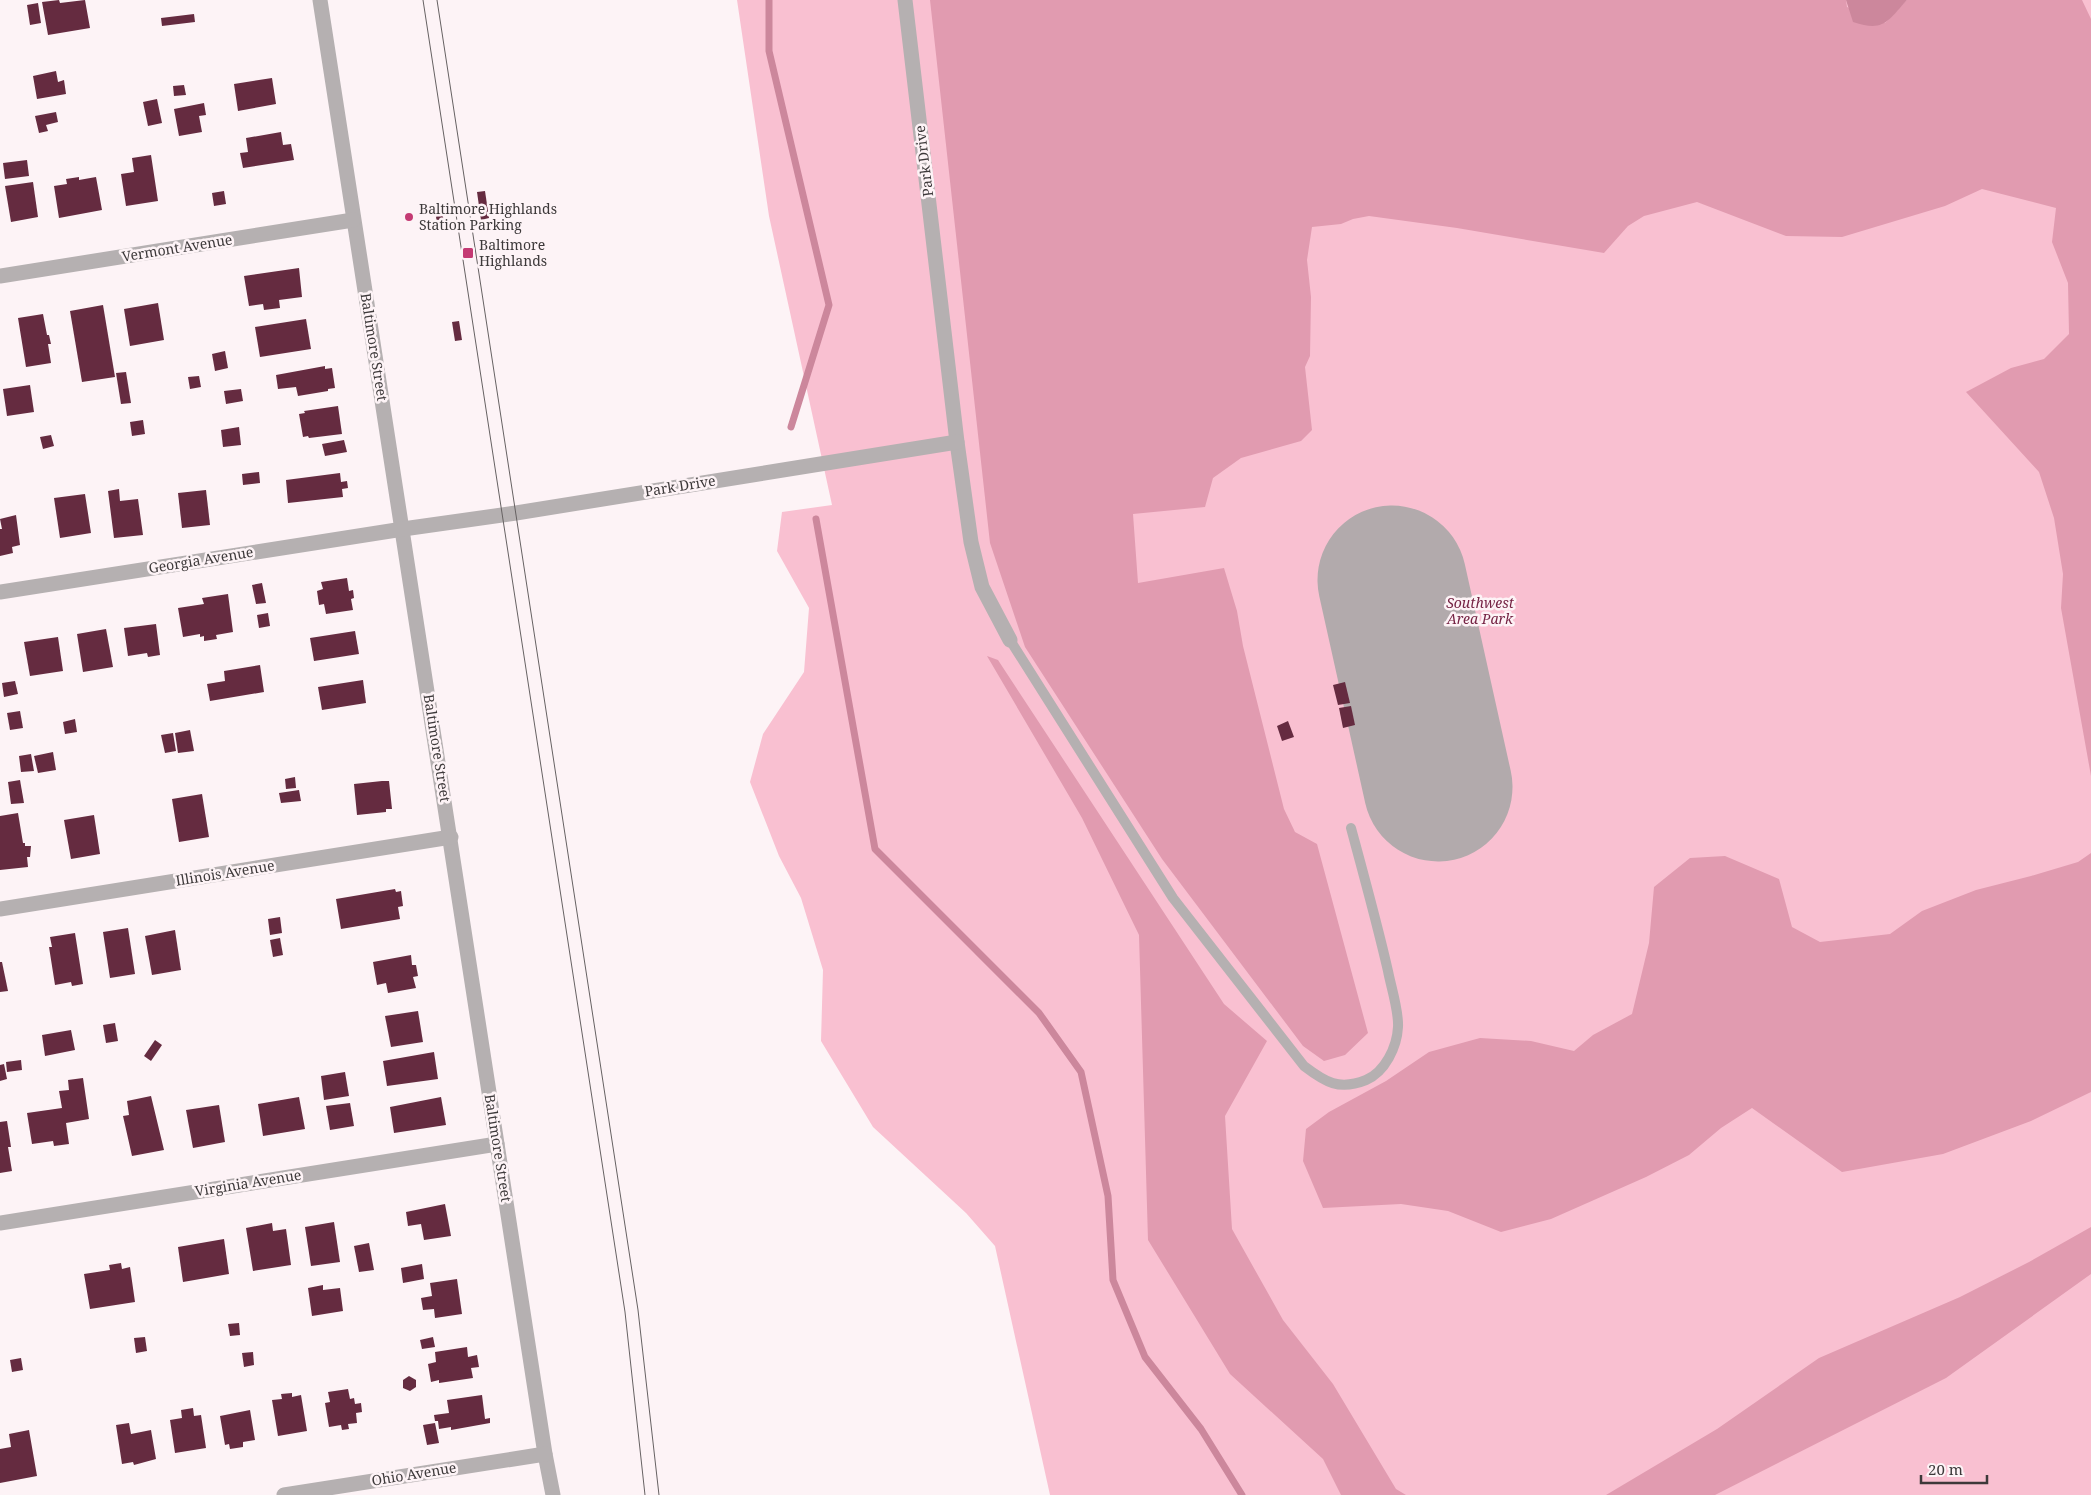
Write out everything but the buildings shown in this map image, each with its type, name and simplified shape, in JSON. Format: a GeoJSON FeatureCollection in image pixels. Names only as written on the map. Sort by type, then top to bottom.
{"type":"FeatureCollection","features":[{"type":"Feature","properties":{"kind":"street","name":"Baltimore Street"},"geometry":{"type":"LineString","coordinates":[[320,0],[545,1454],[553,1495]]}},
{"type":"Feature","properties":{"kind":"street","name":"Park Drive"},"geometry":{"type":"LineString","coordinates":[[905,0],[957,442],[971,542],[982,587],[1010,640]]}},
{"type":"Feature","properties":{"kind":"street","name":"Vermont Avenue"},"geometry":{"type":"LineString","coordinates":[[0,276],[353,220]]}},
{"type":"Feature","properties":{"kind":"street","name":"Park Drive"},"geometry":{"type":"LineString","coordinates":[[403,529],[516,513],[957,442]]}},
{"type":"Feature","properties":{"kind":"street","name":"Georgia Avenue"},"geometry":{"type":"LineString","coordinates":[[0,592],[403,529]]}},
{"type":"Feature","properties":{"kind":"street","name":"Illinois Avenue"},"geometry":{"type":"LineString","coordinates":[[0,909],[451,837]]}},
{"type":"Feature","properties":{"kind":"street","name":"Virginia Avenue"},"geometry":{"type":"LineString","coordinates":[[0,1222],[497,1144]]}},
{"type":"Feature","properties":{"kind":"street","name":"Ohio Avenue"},"geometry":{"type":"LineString","coordinates":[[284,1495],[545,1454]]}},
{"type":"Feature","properties":{"kind":"lane"},"geometry":{"type":"LineString","coordinates":[[1010,640],[1173,898],[1304,1066],[1320,1078],[1337,1085],[1356,1084],[1373,1077],[1388,1059],[1398,1027],[1378,929],[1351,828]]}},
{"type":"Feature","properties":{"kind":"green space","name":"Southwest Area Park"},"geometry":{"type":"Polygon","coordinates":[[[737,0],[2091,0],[2091,1495],[1050,1495],[995,1246],[966,1213],[873,1127],[821,1041],[823,970],[801,898],[779,856],[750,782],[763,734],[804,672],[809,608],[777,551],[782,512],[832,505],[769,216],[737,0]]]}},
{"type":"Feature","properties":{"kind":"shaded area"},"geometry":{"type":"Polygon","coordinates":[[[930,0],[1846,0],[1847,7],[1885,23],[1907,0],[2082,0],[2091,19],[2091,776],[2061,608],[2063,574],[2054,518],[2039,472],[1966,392],[2011,368],[2044,359],[2069,334],[2068,283],[2052,242],[2056,208],[1982,189],[1945,206],[1842,237],[1786,236],[1697,202],[1644,216],[1628,226],[1604,253],[1457,228],[1369,216],[1353,219],[1341,224],[1312,227],[1307,260],[1311,297],[1310,356],[1305,367],[1312,430],[1301,441],[1241,458],[1213,478],[1205,507],[1133,514],[1138,583],[1224,568],[1237,611],[1243,646],[1284,809],[1295,832],[1317,844],[1368,1033],[1345,1055],[1324,1061],[1303,1046],[1162,859],[1025,647],[990,543],[930,0]]]}},
{"type":"Feature","properties":{"kind":"shaded area"},"geometry":{"type":"Polygon","coordinates":[[[1846,0],[1907,0],[1884,23],[1872,26],[1853,22],[1846,0]]]}},
{"type":"Feature","properties":{"kind":"shaded area"},"geometry":{"type":"Polygon","coordinates":[[[987,656],[998,660],[1224,1004],[1267,1041],[1225,1116],[1232,1229],[1283,1320],[1333,1384],[1396,1489],[1406,1495],[1341,1495],[1323,1459],[1230,1374],[1148,1240],[1139,935],[1082,818],[987,656]]]}},
{"type":"Feature","properties":{"kind":"shaded area"},"geometry":{"type":"Polygon","coordinates":[[[2091,853],[2091,1092],[2031,1121],[1943,1154],[1842,1172],[1752,1108],[1721,1128],[1689,1155],[1646,1177],[1551,1219],[1501,1232],[1448,1211],[1401,1204],[1323,1208],[1303,1161],[1306,1129],[1329,1112],[1386,1081],[1429,1052],[1480,1038],[1531,1041],[1574,1051],[1593,1035],[1632,1014],[1649,943],[1654,887],[1690,858],[1725,856],[1779,879],[1792,927],[1820,942],[1890,934],[1922,911],[1976,890],[2078,862],[2091,853]]]}},
{"type":"Feature","properties":{"kind":"shaded area"},"geometry":{"type":"Polygon","coordinates":[[[2091,1227],[2091,1274],[1946,1378],[1715,1495],[1606,1495],[1717,1429],[1819,1358],[1960,1297],[2029,1262],[2091,1227]]]}},
{"type":"Feature","properties":{"kind":"waterway"},"geometry":{"type":"LineString","coordinates":[[769,0],[769,51],[829,305],[791,427]]}},
{"type":"Feature","properties":{"kind":"waterway"},"geometry":{"type":"LineString","coordinates":[[816,519],[875,849],[1039,1013],[1081,1072],[1108,1196],[1113,1280],[1145,1357],[1201,1429],[1242,1495]]}},
{"type":"Feature","properties":{"kind":"runway"},"geometry":{"type":"LineString","coordinates":[[1392,580],[1438,787]]}},
{"type":"Feature","properties":{"kind":"tram line"},"geometry":{"type":"LineString","coordinates":[[423,0],[625,1312],[645,1495]]}},
{"type":"Feature","properties":{"kind":"tram line"},"geometry":{"type":"LineString","coordinates":[[437,0],[638,1310],[659,1495]]}},
{"type":"Feature","properties":{"kind":"place","name":"Baltimore Highlands Station Parking"},"geometry":{"type":"Point","coordinates":[409,217]}},
{"type":"Feature","properties":{"kind":"place","name":"Baltimore Highlands"},"geometry":{"type":"Point","coordinates":[468,253]}}]}
